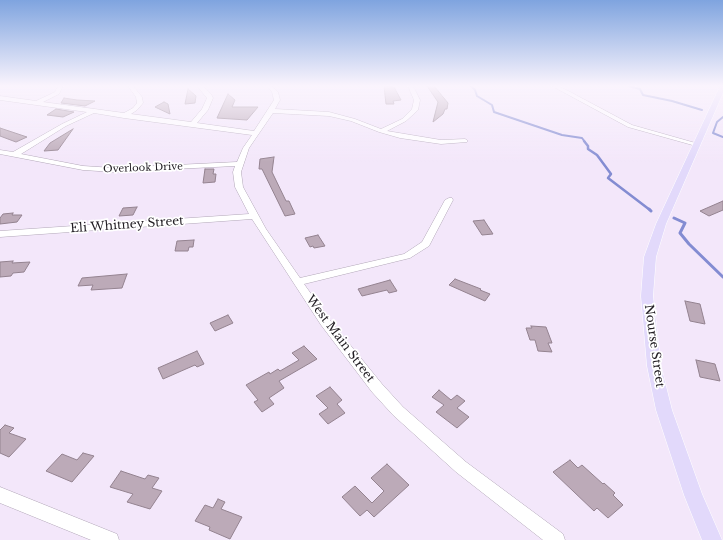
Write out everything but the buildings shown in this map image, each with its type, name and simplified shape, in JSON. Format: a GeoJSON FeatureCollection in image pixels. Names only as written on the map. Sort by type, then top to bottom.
{"type":"FeatureCollection","features":[{"type":"Feature","properties":{"kind":"main road","name":"Nourse Street"},"geometry":{"type":"LineString","coordinates":[[711,111],[668,206],[652,249],[648,266],[648,318],[654,366],[664,410],[681,463],[715,539]]}},
{"type":"Feature","properties":{"kind":"street"},"geometry":{"type":"LineString","coordinates":[[14,155],[64,125],[93,111]]}},
{"type":"Feature","properties":{"kind":"street"},"geometry":{"type":"LineString","coordinates":[[94,111],[255,133]]}},
{"type":"Feature","properties":{"kind":"street"},"geometry":{"type":"LineString","coordinates":[[124,116],[132,111]]}},
{"type":"Feature","properties":{"kind":"street"},"geometry":{"type":"LineString","coordinates":[[192,125],[204,111]]}},
{"type":"Feature","properties":{"kind":"street","name":"West Main Street"},"geometry":{"type":"LineString","coordinates":[[271,111],[242,154],[237,172],[239,187],[255,216],[297,282],[330,328],[377,388],[398,411],[461,467],[557,540]]}},
{"type":"Feature","properties":{"kind":"street"},"geometry":{"type":"LineString","coordinates":[[275,111],[329,114],[353,120],[382,131],[431,141],[465,142]]}},
{"type":"Feature","properties":{"kind":"street"},"geometry":{"type":"LineString","coordinates":[[382,131],[399,124],[414,111]]}},
{"type":"Feature","properties":{"kind":"street"},"geometry":{"type":"LineString","coordinates":[[602,111],[630,126],[696,144]]}},
{"type":"Feature","properties":{"kind":"street","name":"Overlook Drive"},"geometry":{"type":"LineString","coordinates":[[0,152],[83,168],[114,170],[239,164]]}},
{"type":"Feature","properties":{"kind":"street"},"geometry":{"type":"LineString","coordinates":[[297,282],[407,256],[426,244],[449,200]]}},
{"type":"Feature","properties":{"kind":"street","name":"Eli Whitney Street"},"geometry":{"type":"LineString","coordinates":[[0,234],[255,216]]}},
{"type":"Feature","properties":{"kind":"street"},"geometry":{"type":"LineString","coordinates":[[0,495],[111,540]]}},
{"type":"Feature","properties":{"kind":"waterway"},"geometry":{"type":"LineString","coordinates":[[494,111],[562,135],[582,138],[585,142]]}},
{"type":"Feature","properties":{"kind":"waterway"},"geometry":{"type":"LineString","coordinates":[[723,117],[717,122],[713,133],[723,137]]}},
{"type":"Feature","properties":{"kind":"waterway"},"geometry":{"type":"LineString","coordinates":[[584,141],[588,146],[588,149],[597,155],[611,174],[608,178],[650,210]]}},
{"type":"Feature","properties":{"kind":"waterway"},"geometry":{"type":"LineString","coordinates":[[674,218],[685,223],[680,233],[689,244],[723,277]]}}]}
